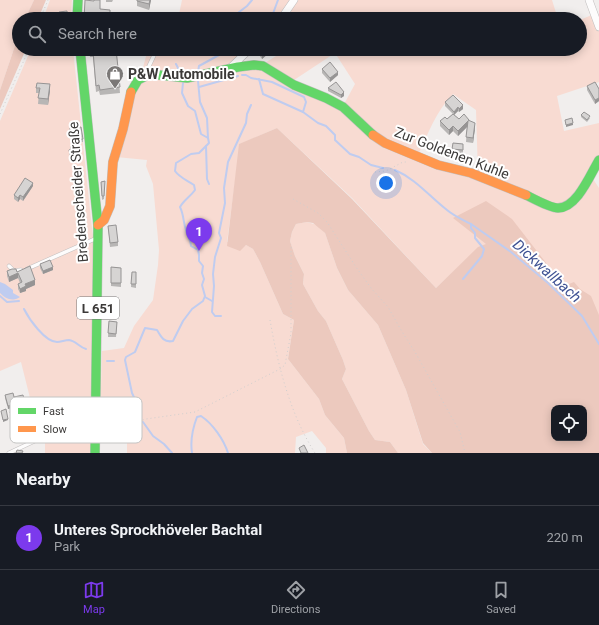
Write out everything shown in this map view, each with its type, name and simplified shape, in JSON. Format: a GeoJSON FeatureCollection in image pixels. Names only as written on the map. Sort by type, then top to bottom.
{"type":"FeatureCollection","features":[{"type":"Feature","properties":{"kind":"street"},"geometry":{"type":"LineString","coordinates":[[77,12],[78,0]]}},
{"type":"Feature","properties":{"kind":"street"},"geometry":{"type":"LineString","coordinates":[[286,12],[294,0]]}},
{"type":"Feature","properties":{"kind":"street"},"geometry":{"type":"LineString","coordinates":[[589,0],[599,27]]}},
{"type":"Feature","properties":{"kind":"street","name":"Bredenscheider Straße"},"geometry":{"type":"LineString","coordinates":[[81,56],[98,225],[96,397]]}},
{"type":"Feature","properties":{"kind":"street"},"geometry":{"type":"LineString","coordinates":[[230,69],[243,56]]}},
{"type":"Feature","properties":{"kind":"street","name":"Zur Goldenen Kuhle"},"geometry":{"type":"LineString","coordinates":[[147,74],[187,78],[254,65],[266,67],[294,85],[326,98],[343,107],[372,134],[385,143],[436,164],[471,173],[554,208],[563,208],[572,204],[599,160]]}},
{"type":"Feature","properties":{"kind":"street"},"geometry":{"type":"LineString","coordinates":[[98,225],[104,219],[109,208],[112,194],[112,163],[124,127],[131,96],[137,81],[147,74]]}},
{"type":"Feature","properties":{"kind":"street","name":"Bredenscheider Straße"},"geometry":{"type":"LineString","coordinates":[[95,443],[95,453]]}},
{"type":"Feature","properties":{"kind":"lane"},"geometry":{"type":"LineString","coordinates":[[147,74],[154,56]]}},
{"type":"Feature","properties":{"kind":"lane"},"geometry":{"type":"LineString","coordinates":[[9,266],[15,271],[29,268],[98,238]]}},
{"type":"Feature","properties":{"kind":"lane"},"geometry":{"type":"LineString","coordinates":[[10,453],[30,443]]}},
{"type":"Feature","properties":{"kind":"path"},"geometry":{"type":"LineString","coordinates":[[43,12],[48,0]]}},
{"type":"Feature","properties":{"kind":"path"},"geometry":{"type":"LineString","coordinates":[[0,114],[26,56]]}},
{"type":"Feature","properties":{"kind":"path"},"geometry":{"type":"LineString","coordinates":[[375,172],[386,171],[403,162],[409,161]]}},
{"type":"Feature","properties":{"kind":"path"},"geometry":{"type":"LineString","coordinates":[[293,199],[318,213],[327,222],[356,266],[388,307],[460,432],[465,453]]}},
{"type":"Feature","properties":{"kind":"path"},"geometry":{"type":"LineString","coordinates":[[142,420],[195,412],[286,365],[291,333],[291,244]]}},
{"type":"Feature","properties":{"kind":"path"},"geometry":{"type":"LineString","coordinates":[[270,320],[280,369],[305,438],[315,453]]}},
{"type":"Feature","properties":{"kind":"shaded area"},"geometry":{"type":"Polygon","coordinates":[[[0,0],[34,0],[28,12],[12,12],[12,55],[0,90],[0,0]]]}},
{"type":"Feature","properties":{"kind":"shaded area"},"geometry":{"type":"Polygon","coordinates":[[[34,0],[46,0],[41,12],[28,12],[34,0]]]}},
{"type":"Feature","properties":{"kind":"shaded area"},"geometry":{"type":"Polygon","coordinates":[[[50,0],[72,0],[71,12],[46,12],[50,0]]]}},
{"type":"Feature","properties":{"kind":"shaded area"},"geometry":{"type":"Polygon","coordinates":[[[182,0],[293,0],[285,12],[179,12],[182,0]]]}},
{"type":"Feature","properties":{"kind":"shaded area"},"geometry":{"type":"Polygon","coordinates":[[[295,0],[552,0],[556,12],[287,12],[295,0]]]}},
{"type":"Feature","properties":{"kind":"shaded area"},"geometry":{"type":"Polygon","coordinates":[[[594,14],[599,29],[599,82],[557,96],[564,131],[599,123],[599,157],[576,196],[565,206],[556,207],[478,175],[476,110],[453,94],[437,115],[418,155],[391,145],[378,138],[364,127],[350,111],[343,106],[355,84],[337,56],[587,56],[587,17],[594,14]]]}},
{"type":"Feature","properties":{"kind":"shaded area"},"geometry":{"type":"Polygon","coordinates":[[[12,55],[12,56],[23,56],[0,109],[0,90],[12,55]]]}},
{"type":"Feature","properties":{"kind":"shaded area"},"geometry":{"type":"Polygon","coordinates":[[[28,56],[74,56],[93,238],[92,397],[30,397],[21,362],[0,371],[0,121],[28,56]]]}},
{"type":"Feature","properties":{"kind":"shaded area"},"geometry":{"type":"Polygon","coordinates":[[[146,56],[241,56],[226,68],[263,64],[276,56],[330,56],[291,82],[268,68],[279,77],[335,104],[347,112],[368,133],[386,143],[436,167],[466,172],[546,207],[562,211],[567,208],[579,196],[591,176],[599,188],[599,374],[563,317],[551,312],[534,290],[523,286],[513,273],[479,247],[436,288],[352,198],[277,128],[240,144],[227,242],[245,239],[241,249],[246,245],[253,249],[283,314],[294,320],[288,359],[319,399],[325,415],[344,438],[347,453],[326,453],[326,448],[312,431],[296,437],[295,453],[127,453],[127,443],[142,443],[142,397],[101,397],[102,351],[124,348],[134,326],[153,300],[159,250],[153,184],[146,166],[147,160],[116,157],[146,56]]]}},
{"type":"Feature","properties":{"kind":"shaded area"},"geometry":{"type":"Polygon","coordinates":[[[277,128],[352,199],[436,288],[478,247],[486,244],[453,218],[486,201],[512,219],[564,286],[574,282],[580,289],[591,296],[599,315],[599,453],[432,453],[423,443],[406,390],[378,325],[348,290],[337,268],[325,233],[313,223],[307,222],[296,224],[290,241],[295,256],[304,274],[303,284],[318,311],[326,321],[343,360],[346,369],[342,379],[375,440],[390,442],[398,453],[347,453],[344,438],[325,415],[319,399],[288,359],[294,320],[283,314],[253,249],[246,245],[240,251],[227,246],[239,144],[277,128]]]}},
{"type":"Feature","properties":{"kind":"shaded area"},"geometry":{"type":"Polygon","coordinates":[[[307,222],[317,225],[325,233],[337,268],[348,290],[378,325],[406,390],[423,444],[432,453],[398,453],[390,442],[375,440],[369,431],[342,379],[346,369],[343,360],[326,321],[318,311],[303,284],[304,274],[295,256],[290,241],[296,224],[307,222]]]}},
{"type":"Feature","properties":{"kind":"shaded area"},"geometry":{"type":"Polygon","coordinates":[[[45,443],[91,443],[91,453],[45,453],[45,443]]]}},
{"type":"Feature","properties":{"kind":"water"},"geometry":{"type":"Polygon","coordinates":[[[0,282],[13,290],[13,293],[20,297],[12,300],[5,297],[0,293],[0,282]]]}},
{"type":"Feature","properties":{"kind":"building"},"geometry":{"type":"Polygon","coordinates":[[[85,0],[100,0],[100,9],[110,10],[110,12],[84,12],[85,0]]]}},
{"type":"Feature","properties":{"kind":"building"},"geometry":{"type":"Polygon","coordinates":[[[137,0],[150,0],[149,4],[137,0]]]}},
{"type":"Feature","properties":{"kind":"building"},"geometry":{"type":"Polygon","coordinates":[[[93,56],[117,56],[120,87],[100,90],[99,85],[96,86],[93,56]]]}},
{"type":"Feature","properties":{"kind":"building"},"geometry":{"type":"Polygon","coordinates":[[[330,62],[338,72],[330,78],[322,69],[330,62]]]}},
{"type":"Feature","properties":{"kind":"building"},"geometry":{"type":"Polygon","coordinates":[[[336,82],[344,92],[341,95],[328,88],[336,82]]]}},
{"type":"Feature","properties":{"kind":"building"},"geometry":{"type":"Polygon","coordinates":[[[595,82],[599,89],[599,98],[595,100],[587,86],[595,82]]]}},
{"type":"Feature","properties":{"kind":"building"},"geometry":{"type":"Polygon","coordinates":[[[37,83],[50,84],[48,99],[38,98],[40,88],[36,88],[37,83]]]}},
{"type":"Feature","properties":{"kind":"building"},"geometry":{"type":"Polygon","coordinates":[[[453,95],[463,105],[459,109],[458,107],[454,112],[445,102],[453,95]]]}},
{"type":"Feature","properties":{"kind":"building"},"geometry":{"type":"Polygon","coordinates":[[[584,112],[590,116],[587,120],[581,115],[584,112]]]}},
{"type":"Feature","properties":{"kind":"building"},"geometry":{"type":"Polygon","coordinates":[[[453,114],[459,119],[464,114],[468,120],[475,123],[473,138],[466,137],[468,121],[458,131],[453,126],[449,130],[440,121],[445,117],[447,119],[453,114]]]}},
{"type":"Feature","properties":{"kind":"building"},"geometry":{"type":"Polygon","coordinates":[[[572,118],[573,123],[566,125],[565,120],[572,118]]]}},
{"type":"Feature","properties":{"kind":"building"},"geometry":{"type":"Polygon","coordinates":[[[81,127],[83,139],[75,140],[74,134],[70,135],[70,128],[81,127]]]}},
{"type":"Feature","properties":{"kind":"building"},"geometry":{"type":"Polygon","coordinates":[[[453,143],[463,144],[463,150],[452,149],[453,143]]]}},
{"type":"Feature","properties":{"kind":"building"},"geometry":{"type":"Polygon","coordinates":[[[77,145],[79,153],[70,155],[69,150],[71,149],[71,146],[77,145]]]}},
{"type":"Feature","properties":{"kind":"building"},"geometry":{"type":"Polygon","coordinates":[[[25,178],[33,183],[23,197],[20,195],[18,198],[14,195],[25,178]]]}},
{"type":"Feature","properties":{"kind":"building"},"geometry":{"type":"Polygon","coordinates":[[[105,181],[104,196],[102,196],[101,182],[105,181]]]}},
{"type":"Feature","properties":{"kind":"building"},"geometry":{"type":"Polygon","coordinates":[[[116,225],[118,242],[110,243],[108,226],[116,225]]]}},
{"type":"Feature","properties":{"kind":"building"},"geometry":{"type":"Polygon","coordinates":[[[50,260],[53,267],[43,271],[40,264],[50,260]]]}},
{"type":"Feature","properties":{"kind":"building"},"geometry":{"type":"Polygon","coordinates":[[[30,266],[35,280],[25,284],[26,286],[20,289],[18,284],[22,282],[18,273],[9,277],[7,271],[16,269],[17,272],[30,266]]]}},
{"type":"Feature","properties":{"kind":"building"},"geometry":{"type":"Polygon","coordinates":[[[111,267],[121,268],[121,283],[111,283],[111,267]]]}},
{"type":"Feature","properties":{"kind":"building"},"geometry":{"type":"Polygon","coordinates":[[[132,272],[136,272],[136,284],[131,284],[132,272]]]}},
{"type":"Feature","properties":{"kind":"building"},"geometry":{"type":"Polygon","coordinates":[[[109,321],[117,322],[116,334],[108,333],[109,321]]]}},
{"type":"Feature","properties":{"kind":"building"},"geometry":{"type":"Polygon","coordinates":[[[13,393],[14,397],[10,397],[10,406],[8,406],[5,395],[13,393]]]}},
{"type":"Feature","properties":{"kind":"building"},"geometry":{"type":"Polygon","coordinates":[[[6,409],[8,419],[3,420],[1,411],[6,409]]]}},
{"type":"Feature","properties":{"kind":"building"},"geometry":{"type":"Polygon","coordinates":[[[304,445],[308,453],[301,453],[299,448],[304,445]]]}},
{"type":"Feature","properties":{"kind":"building"},"geometry":{"type":"Polygon","coordinates":[[[17,450],[23,451],[22,453],[16,453],[17,450]]]}},
{"type":"Feature","properties":{"kind":"waterway"},"geometry":{"type":"LineString","coordinates":[[239,12],[252,0]]}},
{"type":"Feature","properties":{"kind":"waterway"},"geometry":{"type":"LineString","coordinates":[[274,12],[278,0]]}},
{"type":"Feature","properties":{"kind":"waterway"},"geometry":{"type":"LineString","coordinates":[[198,72],[199,66],[217,56]]}},
{"type":"Feature","properties":{"kind":"waterway"},"geometry":{"type":"LineString","coordinates":[[176,64],[181,74]]}},
{"type":"Feature","properties":{"kind":"waterway","name":"Dickwallbach"},"geometry":{"type":"LineString","coordinates":[[242,75],[272,82],[304,97],[306,102],[303,112],[318,123],[326,126],[335,135],[335,140],[350,154],[359,157],[371,165],[383,168]]}},
{"type":"Feature","properties":{"kind":"waterway","name":"Dickwallbach"},"geometry":{"type":"LineString","coordinates":[[199,87],[238,76]]}},
{"type":"Feature","properties":{"kind":"waterway","name":"Dickwallbach"},"geometry":{"type":"LineString","coordinates":[[259,79],[263,94],[303,112]]}},
{"type":"Feature","properties":{"kind":"waterway"},"geometry":{"type":"LineString","coordinates":[[134,397],[125,360],[126,357],[135,352],[145,328],[157,330],[161,337],[165,340],[173,341],[183,321],[192,309],[203,301],[205,296],[202,285],[204,279],[202,273],[203,266],[199,261],[198,250],[191,246],[180,207],[195,190],[194,185],[181,177],[175,171],[176,163],[191,154],[199,153],[209,143],[207,118],[200,102],[198,81]]}},
{"type":"Feature","properties":{"kind":"waterway"},"geometry":{"type":"LineString","coordinates":[[183,83],[182,93],[188,106],[195,111],[201,134],[208,138]]}},
{"type":"Feature","properties":{"kind":"waterway"},"geometry":{"type":"LineString","coordinates":[[221,316],[215,316],[212,312],[214,286],[213,274],[215,257],[221,238],[219,233],[225,203],[224,188],[228,162],[246,123],[247,114],[251,105]]}},
{"type":"Feature","properties":{"kind":"waterway"},"geometry":{"type":"LineString","coordinates":[[206,146],[207,179],[209,184]]}},
{"type":"Feature","properties":{"kind":"waterway","name":"Dickwallbach"},"geometry":{"type":"LineString","coordinates":[[395,170],[410,178],[450,212],[471,224],[471,228],[475,233],[475,238],[484,249],[482,256],[463,279]]}},
{"type":"Feature","properties":{"kind":"waterway","name":"Dickwallbach"},"geometry":{"type":"LineString","coordinates":[[471,224],[511,252],[548,283],[582,316],[599,344]]}},
{"type":"Feature","properties":{"kind":"waterway"},"geometry":{"type":"LineString","coordinates":[[0,296],[7,302],[19,301]]}},
{"type":"Feature","properties":{"kind":"waterway"},"geometry":{"type":"LineString","coordinates":[[205,297],[212,301]]}},
{"type":"Feature","properties":{"kind":"waterway"},"geometry":{"type":"LineString","coordinates":[[24,309],[33,324],[47,338],[57,342],[68,340],[86,349]]}},
{"type":"Feature","properties":{"kind":"waterway"},"geometry":{"type":"LineString","coordinates":[[107,361],[114,361]]}},
{"type":"Feature","properties":{"kind":"waterway"},"geometry":{"type":"LineString","coordinates":[[192,453],[191,439],[197,417],[201,416],[210,423],[218,433],[228,453]]}},
{"type":"Feature","properties":{"kind":"waterway"},"geometry":{"type":"LineString","coordinates":[[143,422],[153,436],[164,444],[172,453]]}},
{"type":"Feature","properties":{"kind":"traffic: fast"},"geometry":{"type":"LineString","coordinates":[[77,12],[78,0]]}},
{"type":"Feature","properties":{"kind":"traffic: fast"},"geometry":{"type":"LineString","coordinates":[[81,56],[98,225],[96,397]]}},
{"type":"Feature","properties":{"kind":"traffic: fast"},"geometry":{"type":"LineString","coordinates":[[131,92],[138,80],[150,74],[187,78],[238,67],[254,65],[263,66],[294,85],[326,98],[343,107],[373,135]]}},
{"type":"Feature","properties":{"kind":"traffic: fast"},"geometry":{"type":"LineString","coordinates":[[526,195],[551,207],[565,207],[577,197],[599,160]]}},
{"type":"Feature","properties":{"kind":"traffic: fast"},"geometry":{"type":"LineString","coordinates":[[95,443],[95,453]]}},
{"type":"Feature","properties":{"kind":"traffic: slow"},"geometry":{"type":"LineString","coordinates":[[98,225],[104,220],[110,206],[113,162],[123,129],[131,92]]}},
{"type":"Feature","properties":{"kind":"traffic: slow"},"geometry":{"type":"LineString","coordinates":[[373,135],[385,143],[438,165],[471,173],[526,195]]}},
{"type":"Feature","properties":{"kind":"place","name":"P&W Automobile"},"geometry":{"type":"Point","coordinates":[115,89]}},
{"type":"Feature","properties":{"kind":"place","name":"Unteres Sprockhöveler Bachtal"},"geometry":{"type":"Point","coordinates":[199,251]}}]}
